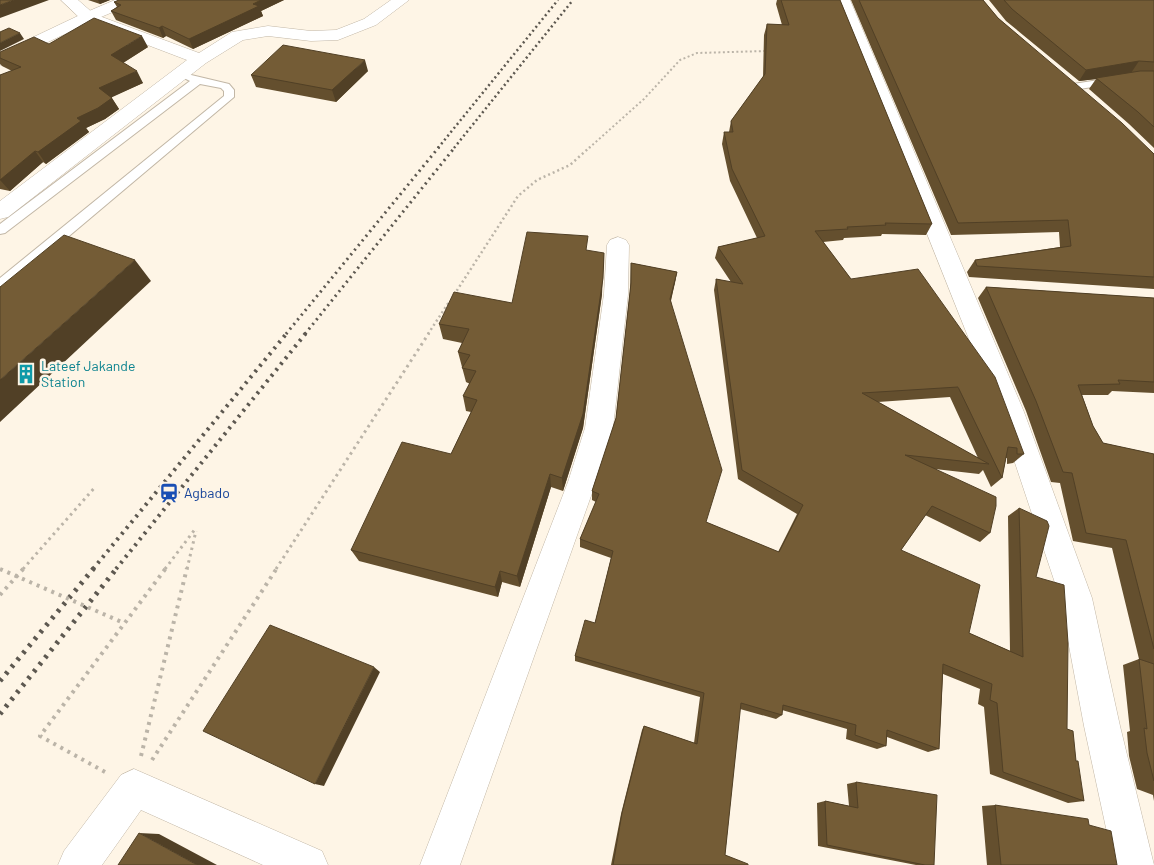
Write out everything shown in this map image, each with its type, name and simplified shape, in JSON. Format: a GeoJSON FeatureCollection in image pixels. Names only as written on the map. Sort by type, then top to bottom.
{"type":"FeatureCollection","features":[{"type":"Feature","properties":{"kind":"street"},"geometry":{"type":"LineString","coordinates":[[69,0],[88,17],[200,59]]}},
{"type":"Feature","properties":{"kind":"street"},"geometry":{"type":"LineString","coordinates":[[0,60],[88,17],[129,0]]}},
{"type":"Feature","properties":{"kind":"street"},"geometry":{"type":"LineString","coordinates":[[0,212],[200,59],[238,36],[268,31],[311,36],[338,35],[370,22],[401,0]]}},
{"type":"Feature","properties":{"kind":"street"},"geometry":{"type":"LineString","coordinates":[[842,0],[969,287],[1076,598],[1102,726],[1134,865]]}},
{"type":"Feature","properties":{"kind":"street"},"geometry":{"type":"LineString","coordinates":[[1059,75],[1087,99]]}},
{"type":"Feature","properties":{"kind":"street"},"geometry":{"type":"LineString","coordinates":[[440,865],[579,491],[599,428],[616,294],[618,246]]}},
{"type":"Feature","properties":{"kind":"street"},"geometry":{"type":"LineString","coordinates":[[78,865],[134,788],[308,865]]}},
{"type":"Feature","properties":{"kind":"lane"},"geometry":{"type":"LineString","coordinates":[[0,286],[229,98],[229,90],[225,86],[180,76]]}},
{"type":"Feature","properties":{"kind":"lane"},"geometry":{"type":"LineString","coordinates":[[1073,87],[1131,78],[1154,78]]}},
{"type":"Feature","properties":{"kind":"lane"},"geometry":{"type":"LineString","coordinates":[[0,230],[198,80]]}},
{"type":"Feature","properties":{"kind":"path"},"geometry":{"type":"LineString","coordinates":[[134,788],[518,196],[536,180],[570,165],[644,99],[680,60],[697,53],[767,51]]}},
{"type":"Feature","properties":{"kind":"path"},"geometry":{"type":"LineString","coordinates":[[0,595],[96,486]]}},
{"type":"Feature","properties":{"kind":"path"},"geometry":{"type":"LineString","coordinates":[[196,528],[134,788],[40,736],[196,528]]}},
{"type":"Feature","properties":{"kind":"path"},"geometry":{"type":"LineString","coordinates":[[0,569],[124,623]]}},
{"type":"Feature","properties":{"kind":"building"},"geometry":{"type":"Polygon","coordinates":[[[0,0],[14,0],[0,5],[0,0]]]}},
{"type":"Feature","properties":{"kind":"building"},"geometry":{"type":"Polygon","coordinates":[[[119,0],[261,0],[253,4],[259,6],[189,39],[162,26],[159,28],[111,11],[121,5],[114,2],[119,0]]]}},
{"type":"Feature","properties":{"kind":"building"},"geometry":{"type":"Polygon","coordinates":[[[781,0],[840,0],[932,224],[885,223],[886,225],[815,231],[851,279],[918,269],[995,377],[1024,454],[1017,454],[1017,448],[1008,447],[1002,478],[958,387],[862,393],[989,464],[905,455],[996,497],[996,506],[990,533],[932,506],[901,550],[980,585],[969,633],[1023,657],[1019,508],[1047,521],[1049,526],[1036,577],[1064,585],[1068,643],[1067,729],[1073,731],[1076,761],[1078,761],[1084,801],[1003,772],[997,703],[990,700],[992,684],[943,664],[939,749],[887,730],[886,746],[855,735],[856,725],[783,705],[782,715],[741,703],[725,855],[748,865],[613,865],[622,813],[644,726],[697,744],[704,693],[575,656],[585,620],[595,623],[613,551],[580,539],[599,494],[592,491],[616,418],[631,283],[631,263],[677,272],[670,299],[722,470],[706,522],[779,552],[803,505],[742,470],[716,279],[743,284],[718,247],[765,236],[732,169],[724,132],[733,132],[731,121],[765,74],[767,24],[789,25],[781,0]]]}},
{"type":"Feature","properties":{"kind":"building"},"geometry":{"type":"Polygon","coordinates":[[[859,0],[983,0],[998,18],[1122,123],[1154,154],[1154,277],[977,266],[975,260],[1071,246],[1068,220],[958,223],[859,0]]]}},
{"type":"Feature","properties":{"kind":"building"},"geometry":{"type":"Polygon","coordinates":[[[1004,0],[1154,0],[1154,62],[1139,61],[1086,70],[1012,9],[1004,0]]]}},
{"type":"Feature","properties":{"kind":"building"},"geometry":{"type":"Polygon","coordinates":[[[94,18],[142,36],[111,55],[137,71],[99,88],[112,98],[98,108],[77,118],[81,121],[38,152],[35,151],[0,180],[0,75],[21,67],[0,58],[0,52],[34,37],[49,44],[94,18]]]}},
{"type":"Feature","properties":{"kind":"building"},"geometry":{"type":"Polygon","coordinates":[[[9,28],[20,33],[0,43],[0,32],[9,28]]]}},
{"type":"Feature","properties":{"kind":"building"},"geometry":{"type":"Polygon","coordinates":[[[283,45],[365,60],[332,90],[251,75],[283,45]]]}},
{"type":"Feature","properties":{"kind":"building"},"geometry":{"type":"Polygon","coordinates":[[[1140,71],[1154,71],[1154,127],[1096,78],[1140,71]]]}},
{"type":"Feature","properties":{"kind":"building"},"geometry":{"type":"Polygon","coordinates":[[[527,232],[588,236],[586,250],[604,253],[603,278],[583,414],[562,478],[550,474],[517,576],[500,571],[495,587],[351,550],[402,442],[451,454],[477,400],[463,396],[476,371],[462,368],[470,355],[458,352],[469,329],[439,324],[454,292],[512,303],[527,232]]]}},
{"type":"Feature","properties":{"kind":"building"},"geometry":{"type":"Polygon","coordinates":[[[64,235],[135,260],[0,380],[0,287],[64,235]]]}},
{"type":"Feature","properties":{"kind":"building"},"geometry":{"type":"Polygon","coordinates":[[[986,287],[1154,298],[1154,382],[1118,380],[1120,384],[1078,385],[1093,426],[1103,443],[1154,454],[1154,649],[1126,540],[1086,533],[1072,473],[1063,472],[1036,401],[986,287]]]}},
{"type":"Feature","properties":{"kind":"building"},"geometry":{"type":"Polygon","coordinates":[[[270,625],[374,667],[315,784],[203,731],[270,625]]]}},
{"type":"Feature","properties":{"kind":"building"},"geometry":{"type":"Polygon","coordinates":[[[1139,659],[1154,664],[1154,781],[1147,753],[1144,728],[1147,729],[1139,659]]]}},
{"type":"Feature","properties":{"kind":"building"},"geometry":{"type":"Polygon","coordinates":[[[856,782],[937,795],[934,865],[925,865],[827,845],[825,801],[858,808],[856,782]]]}},
{"type":"Feature","properties":{"kind":"building"},"geometry":{"type":"Polygon","coordinates":[[[995,805],[1088,819],[1089,825],[1111,831],[1117,865],[1001,865],[995,805]]]}},
{"type":"Feature","properties":{"kind":"building"},"geometry":{"type":"Polygon","coordinates":[[[139,833],[197,865],[118,865],[139,833]]]}},
{"type":"Feature","properties":{"kind":"railway"},"geometry":{"type":"LineString","coordinates":[[438,148],[558,0]]}},
{"type":"Feature","properties":{"kind":"railway"},"geometry":{"type":"LineString","coordinates":[[454,148],[573,0]]}},
{"type":"Feature","properties":{"kind":"railway"},"geometry":{"type":"LineString","coordinates":[[286,334],[439,147]]}},
{"type":"Feature","properties":{"kind":"railway"},"geometry":{"type":"LineString","coordinates":[[305,334],[455,147]]}},
{"type":"Feature","properties":{"kind":"railway"},"geometry":{"type":"LineString","coordinates":[[93,569],[287,333]]}},
{"type":"Feature","properties":{"kind":"railway"},"geometry":{"type":"LineString","coordinates":[[116,569],[306,333]]}},
{"type":"Feature","properties":{"kind":"railway"},"geometry":{"type":"LineString","coordinates":[[0,681],[94,568]]}},
{"type":"Feature","properties":{"kind":"railway"},"geometry":{"type":"LineString","coordinates":[[0,714],[117,568]]}},
{"type":"Feature","properties":{"kind":"place","name":"Lateef Jakande Station"},"geometry":{"type":"Point","coordinates":[26,374]}},
{"type":"Feature","properties":{"kind":"place","name":"Agbado"},"geometry":{"type":"Point","coordinates":[169,493]}}]}
